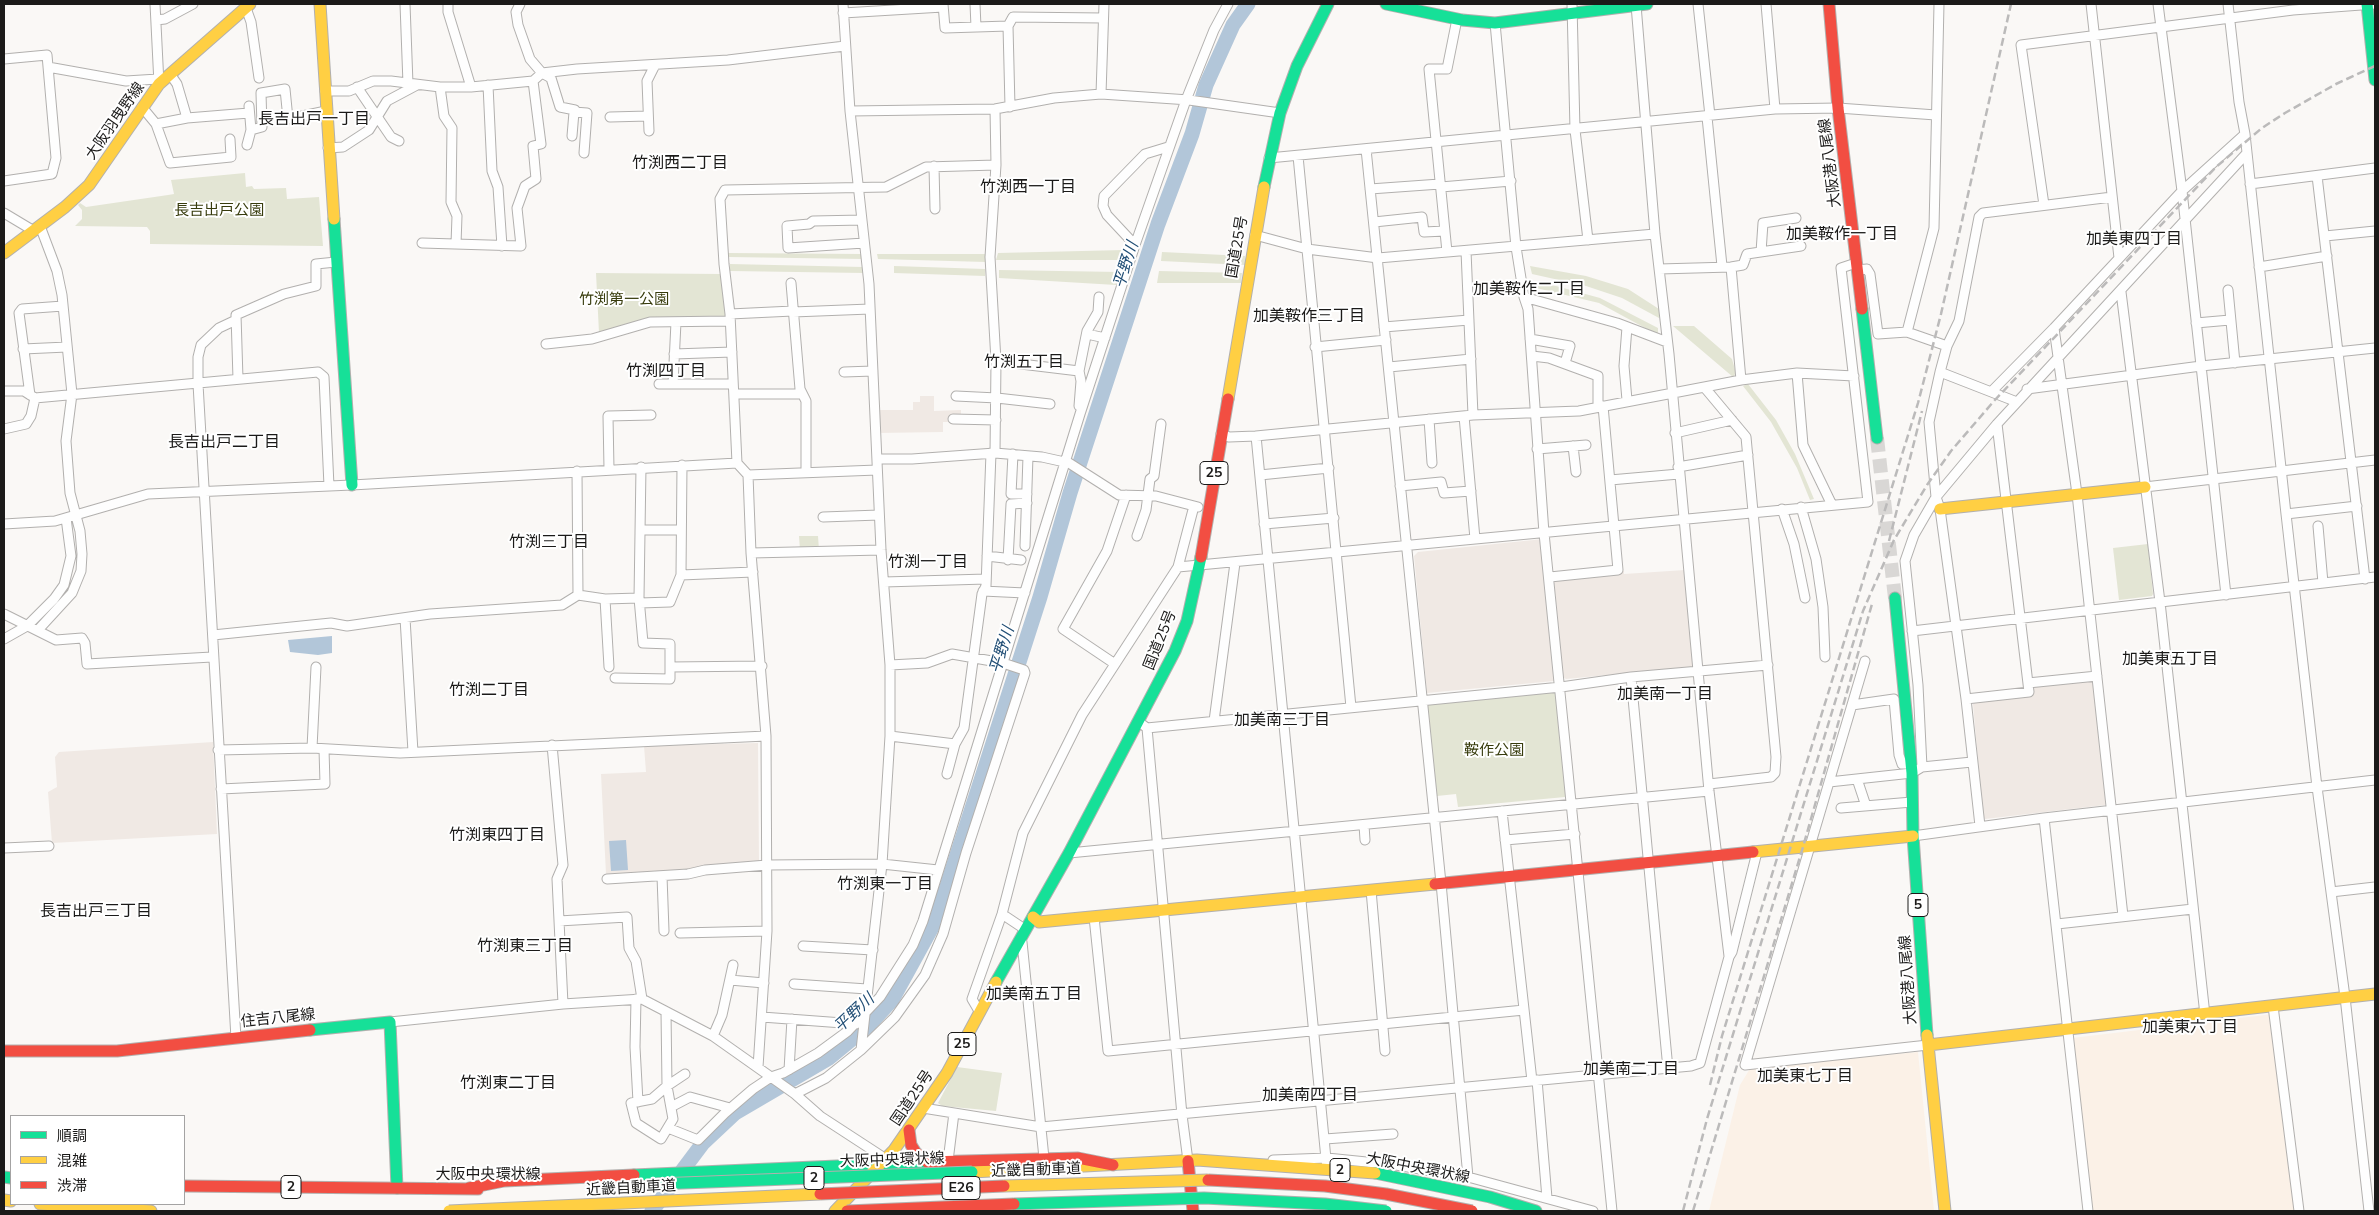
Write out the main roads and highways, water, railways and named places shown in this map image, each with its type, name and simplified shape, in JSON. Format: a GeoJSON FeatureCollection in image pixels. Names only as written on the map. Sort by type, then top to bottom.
{"type":"FeatureCollection","features":[{"type":"Feature","properties":{"kind":"main road"},"geometry":{"type":"LineString","coordinates":[[320,4],[328,148],[352,485]]}},
{"type":"Feature","properties":{"kind":"main road","name":"国道25号"},"geometry":{"type":"LineString","coordinates":[[834,1211],[846,1208],[909,1130],[948,1073],[979,1012],[1143,725],[1181,636],[1199,566],[1269,158],[1280,113],[1297,66],[1328,4]]}},
{"type":"Feature","properties":{"kind":"main road"},"geometry":{"type":"LineString","coordinates":[[1386,4],[1457,19],[1495,23],[1572,9],[1641,4]]}},
{"type":"Feature","properties":{"kind":"main road","name":"大阪港八尾線"},"geometry":{"type":"LineString","coordinates":[[1829,4],[1838,108],[1877,438]]}},
{"type":"Feature","properties":{"kind":"main road"},"geometry":{"type":"LineString","coordinates":[[2370,4],[2375,80]]}},
{"type":"Feature","properties":{"kind":"main road","name":"大阪羽曳野線"},"geometry":{"type":"LineString","coordinates":[[4,253],[89,185],[159,81],[170,74],[248,6]]}},
{"type":"Feature","properties":{"kind":"main road"},"geometry":{"type":"LineString","coordinates":[[1940,509],[2145,487]]}},
{"type":"Feature","properties":{"kind":"main road","name":"大阪港八尾線"},"geometry":{"type":"LineString","coordinates":[[1894,598],[1915,768],[1912,802],[1913,836],[1928,1044],[1944,1211]]}},
{"type":"Feature","properties":{"kind":"main road"},"geometry":{"type":"LineString","coordinates":[[1033,917],[1039,922],[1163,911],[1579,871],[1649,862],[1913,836]]}},
{"type":"Feature","properties":{"kind":"main road"},"geometry":{"type":"LineString","coordinates":[[1928,1044],[2205,1015],[2375,994]]}},
{"type":"Feature","properties":{"kind":"main road","name":"住吉八尾線"},"geometry":{"type":"LineString","coordinates":[[4,1051],[117,1051],[390,1022],[398,1188]]}},
{"type":"Feature","properties":{"kind":"main road"},"geometry":{"type":"LineString","coordinates":[[909,1130],[911,1146],[916,1153],[931,1162]]}},
{"type":"Feature","properties":{"kind":"main road"},"geometry":{"type":"LineString","coordinates":[[469,1188],[504,1181],[798,1169],[884,1161],[931,1162],[1078,1158],[1113,1166]]}},
{"type":"Feature","properties":{"kind":"main road"},"geometry":{"type":"LineString","coordinates":[[1188,1161],[1193,1211]]}},
{"type":"Feature","properties":{"kind":"main road","name":"大阪中央環状線"},"geometry":{"type":"LineString","coordinates":[[185,1186],[523,1190],[1113,1166],[1188,1161],[1327,1163],[1490,1197],[1536,1211]]}},
{"type":"Feature","properties":{"kind":"main road"},"geometry":{"type":"LineString","coordinates":[[798,1169],[804,1176],[819,1175],[833,1180],[841,1189],[846,1208]]}},
{"type":"Feature","properties":{"kind":"main road","name":"近畿自動車道"},"geometry":{"type":"LineString","coordinates":[[449,1211],[979,1187],[1194,1180],[1325,1186],[1386,1194],[1472,1211]]}},
{"type":"Feature","properties":{"kind":"main road","name":"E26"},"geometry":{"type":"LineString","coordinates":[[846,1208],[1204,1198],[1325,1204],[1386,1211]]}},
{"type":"Feature","properties":{"kind":"main road"},"geometry":{"type":"LineString","coordinates":[[56,1205],[151,1211]]}},
{"type":"Feature","properties":{"kind":"water"},"geometry":{"type":"Polygon","coordinates":[[[332,636],[332,653],[318,655],[290,652],[288,640],[332,636]]]}},
{"type":"Feature","properties":{"kind":"water"},"geometry":{"type":"Polygon","coordinates":[[[626,840],[628,870],[611,871],[609,841],[626,840]]]}},
{"type":"Feature","properties":{"kind":"waterway","name":"平野川"},"geometry":{"type":"LineString","coordinates":[[652,1211],[703,1143],[735,1113],[829,1058],[869,1025],[892,1000],[936,920],[1040,597],[1070,493],[1158,224],[1192,134],[1206,85],[1233,25],[1248,4]]}},
{"type":"Feature","properties":{"kind":"tunnel"},"geometry":{"type":"LineString","coordinates":[[1877,438],[1895,598]]}},
{"type":"Feature","properties":{"kind":"railway"},"geometry":{"type":"LineString","coordinates":[[1710,1085],[1722,1036],[1918,403],[1941,314],[2011,4]]}},
{"type":"Feature","properties":{"kind":"railway"},"geometry":{"type":"LineString","coordinates":[[1683,1211],[1707,1119],[1863,611],[1894,540],[1927,485],[1951,451],[1994,401],[2216,167],[2262,128],[2285,113],[2336,84],[2375,66]]}},
{"type":"Feature","properties":{"kind":"railway"},"geometry":{"type":"LineString","coordinates":[[1889,541],[1922,411]]}},
{"type":"Feature","properties":{"kind":"railway"},"geometry":{"type":"LineString","coordinates":[[1693,1211],[1803,847],[1872,604]]}},
{"type":"Feature","properties":{"kind":"district","name":"長吉出戸一丁目"},"geometry":{"type":"Point","coordinates":[314,119]}},
{"type":"Feature","properties":{"kind":"district","name":"竹渕西二丁目"},"geometry":{"type":"Point","coordinates":[680,163]}},
{"type":"Feature","properties":{"kind":"district","name":"竹渕西一丁目"},"geometry":{"type":"Point","coordinates":[1028,187]}},
{"type":"Feature","properties":{"kind":"district","name":"加美鞍作一丁目"},"geometry":{"type":"Point","coordinates":[1842,234]}},
{"type":"Feature","properties":{"kind":"district","name":"加美東四丁目"},"geometry":{"type":"Point","coordinates":[2134,239]}},
{"type":"Feature","properties":{"kind":"district","name":"加美鞍作二丁目"},"geometry":{"type":"Point","coordinates":[1529,289]}},
{"type":"Feature","properties":{"kind":"district","name":"加美鞍作三丁目"},"geometry":{"type":"Point","coordinates":[1309,316]}},
{"type":"Feature","properties":{"kind":"district","name":"竹渕五丁目"},"geometry":{"type":"Point","coordinates":[1024,362]}},
{"type":"Feature","properties":{"kind":"district","name":"竹渕四丁目"},"geometry":{"type":"Point","coordinates":[666,371]}},
{"type":"Feature","properties":{"kind":"district","name":"長吉出戸二丁目"},"geometry":{"type":"Point","coordinates":[224,442]}},
{"type":"Feature","properties":{"kind":"district","name":"竹渕三丁目"},"geometry":{"type":"Point","coordinates":[549,542]}},
{"type":"Feature","properties":{"kind":"district","name":"竹渕一丁目"},"geometry":{"type":"Point","coordinates":[928,562]}},
{"type":"Feature","properties":{"kind":"district","name":"加美東五丁目"},"geometry":{"type":"Point","coordinates":[2170,659]}},
{"type":"Feature","properties":{"kind":"district","name":"竹渕二丁目"},"geometry":{"type":"Point","coordinates":[489,690]}},
{"type":"Feature","properties":{"kind":"district","name":"加美南一丁目"},"geometry":{"type":"Point","coordinates":[1665,694]}},
{"type":"Feature","properties":{"kind":"district","name":"加美南三丁目"},"geometry":{"type":"Point","coordinates":[1282,720]}},
{"type":"Feature","properties":{"kind":"district","name":"竹渕東四丁目"},"geometry":{"type":"Point","coordinates":[497,835]}},
{"type":"Feature","properties":{"kind":"district","name":"竹渕東一丁目"},"geometry":{"type":"Point","coordinates":[885,884]}},
{"type":"Feature","properties":{"kind":"district","name":"長吉出戸三丁目"},"geometry":{"type":"Point","coordinates":[96,911]}},
{"type":"Feature","properties":{"kind":"district","name":"竹渕東三丁目"},"geometry":{"type":"Point","coordinates":[525,946]}},
{"type":"Feature","properties":{"kind":"district","name":"加美南五丁目"},"geometry":{"type":"Point","coordinates":[1034,994]}},
{"type":"Feature","properties":{"kind":"district","name":"加美東六丁目"},"geometry":{"type":"Point","coordinates":[2190,1027]}},
{"type":"Feature","properties":{"kind":"district","name":"加美南二丁目"},"geometry":{"type":"Point","coordinates":[1631,1069]}},
{"type":"Feature","properties":{"kind":"district","name":"加美東七丁目"},"geometry":{"type":"Point","coordinates":[1805,1076]}},
{"type":"Feature","properties":{"kind":"district","name":"竹渕東二丁目"},"geometry":{"type":"Point","coordinates":[508,1083]}},
{"type":"Feature","properties":{"kind":"district","name":"加美南四丁目"},"geometry":{"type":"Point","coordinates":[1310,1095]}},
{"type":"Feature","properties":{"kind":"park label","name":"長吉出戸公園"},"geometry":{"type":"Point","coordinates":[219,210]}},
{"type":"Feature","properties":{"kind":"park label","name":"竹渕第一公園"},"geometry":{"type":"Point","coordinates":[624,299]}},
{"type":"Feature","properties":{"kind":"park label","name":"鞍作公園"},"geometry":{"type":"Point","coordinates":[1494,750]}}]}
